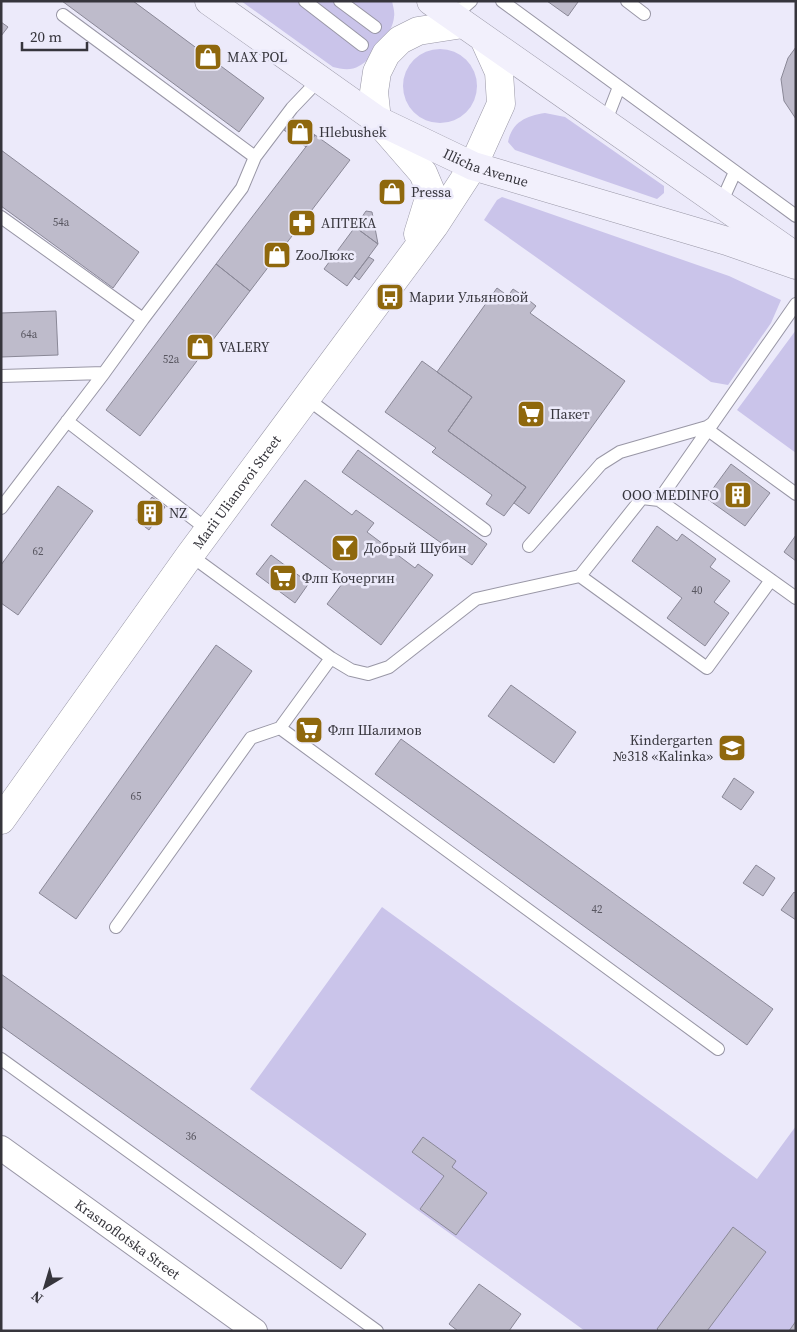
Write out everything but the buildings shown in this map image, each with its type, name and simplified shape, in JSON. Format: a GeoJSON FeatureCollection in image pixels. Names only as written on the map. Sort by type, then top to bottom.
{"type":"FeatureCollection","features":[{"type":"Feature","properties":{"kind":"main road","name":"Illicha Avenue"},"geometry":{"type":"LineString","coordinates":[[209,1],[377,120],[474,166],[727,241],[796,265]]}},
{"type":"Feature","properties":{"kind":"main road"},"geometry":{"type":"LineString","coordinates":[[436,5],[467,13],[485,41],[721,203],[796,257]]}},
{"type":"Feature","properties":{"kind":"street"},"geometry":{"type":"LineString","coordinates":[[409,259],[431,192],[423,173],[377,120],[374,92],[377,72],[386,54],[400,40],[418,30],[467,13]]}},
{"type":"Feature","properties":{"kind":"street"},"geometry":{"type":"LineString","coordinates":[[474,166],[501,104],[499,72],[485,41]]}},
{"type":"Feature","properties":{"kind":"street","name":"Marii Ulianovoi Street"},"geometry":{"type":"LineString","coordinates":[[1,820],[208,530],[409,259],[474,166]]}},
{"type":"Feature","properties":{"kind":"street","name":"Krasnoflotska Street"},"geometry":{"type":"LineString","coordinates":[[1,1148],[255,1331]]}},
{"type":"Feature","properties":{"kind":"lane"},"geometry":{"type":"LineString","coordinates":[[305,1],[362,45]]}},
{"type":"Feature","properties":{"kind":"lane"},"geometry":{"type":"LineString","coordinates":[[340,1],[375,27]]}},
{"type":"Feature","properties":{"kind":"lane"},"geometry":{"type":"LineString","coordinates":[[502,1],[796,216]]}},
{"type":"Feature","properties":{"kind":"lane"},"geometry":{"type":"LineString","coordinates":[[627,1],[644,14]]}},
{"type":"Feature","properties":{"kind":"lane"},"geometry":{"type":"LineString","coordinates":[[63,16],[255,157]]}},
{"type":"Feature","properties":{"kind":"lane"},"geometry":{"type":"LineString","coordinates":[[1,508],[242,188],[255,157],[306,91],[313,86],[329,86]]}},
{"type":"Feature","properties":{"kind":"lane"},"geometry":{"type":"LineString","coordinates":[[605,123],[620,87]]}},
{"type":"Feature","properties":{"kind":"lane"},"geometry":{"type":"LineString","coordinates":[[721,203],[735,172]]}},
{"type":"Feature","properties":{"kind":"lane"},"geometry":{"type":"LineString","coordinates":[[1,217],[143,319]]}},
{"type":"Feature","properties":{"kind":"lane"},"geometry":{"type":"LineString","coordinates":[[659,500],[796,304]]}},
{"type":"Feature","properties":{"kind":"lane"},"geometry":{"type":"LineString","coordinates":[[1,376],[104,373]]}},
{"type":"Feature","properties":{"kind":"lane"},"geometry":{"type":"LineString","coordinates":[[306,398],[485,530]]}},
{"type":"Feature","properties":{"kind":"lane"},"geometry":{"type":"LineString","coordinates":[[67,421],[208,530]]}},
{"type":"Feature","properties":{"kind":"lane"},"geometry":{"type":"LineString","coordinates":[[710,426],[796,494]]}},
{"type":"Feature","properties":{"kind":"lane"},"geometry":{"type":"LineString","coordinates":[[529,546],[601,464],[620,452],[710,426]]}},
{"type":"Feature","properties":{"kind":"lane"},"geometry":{"type":"LineString","coordinates":[[190,555],[331,658],[351,670],[368,674],[389,667],[476,599],[580,576],[642,498],[659,500],[796,598]]}},
{"type":"Feature","properties":{"kind":"lane"},"geometry":{"type":"LineString","coordinates":[[580,576],[707,668],[771,580]]}},
{"type":"Feature","properties":{"kind":"lane"},"geometry":{"type":"LineString","coordinates":[[116,927],[251,738],[280,728],[331,658]]}},
{"type":"Feature","properties":{"kind":"lane"},"geometry":{"type":"LineString","coordinates":[[280,728],[718,1050]]}},
{"type":"Feature","properties":{"kind":"lane"},"geometry":{"type":"LineString","coordinates":[[1,1059],[377,1331]]}},
{"type":"Feature","properties":{"kind":"shaded area"},"geometry":{"type":"Polygon","coordinates":[[[241,1],[392,1],[394,15],[390,30],[370,58],[356,68],[343,69],[333,67],[241,1]]]}},
{"type":"Feature","properties":{"kind":"shaded area"},"geometry":{"type":"Polygon","coordinates":[[[440,49],[454,52],[466,60],[474,72],[477,86],[474,100],[466,112],[454,120],[440,123],[426,120],[414,112],[406,100],[403,86],[406,72],[414,60],[426,52],[440,49]]]}},
{"type":"Feature","properties":{"kind":"shaded area"},"geometry":{"type":"Polygon","coordinates":[[[545,113],[565,117],[664,186],[664,193],[657,199],[515,150],[508,142],[516,125],[526,118],[545,113]]]}},
{"type":"Feature","properties":{"kind":"shaded area"},"geometry":{"type":"Polygon","coordinates":[[[502,197],[729,276],[781,300],[771,323],[728,385],[711,382],[484,220],[497,200],[502,197]]]}},
{"type":"Feature","properties":{"kind":"shaded area"},"geometry":{"type":"Polygon","coordinates":[[[796,330],[796,453],[737,410],[796,330]]]}},
{"type":"Feature","properties":{"kind":"shaded area"},"geometry":{"type":"Polygon","coordinates":[[[382,907],[757,1179],[796,1126],[796,1331],[585,1331],[250,1089],[382,907]]]}},
{"type":"Feature","properties":{"kind":"place","name":"MAX POL"},"geometry":{"type":"Point","coordinates":[208,57]}},
{"type":"Feature","properties":{"kind":"place","name":"Hlebushek"},"geometry":{"type":"Point","coordinates":[300,132]}},
{"type":"Feature","properties":{"kind":"place","name":"Pressa"},"geometry":{"type":"Point","coordinates":[392,192]}},
{"type":"Feature","properties":{"kind":"place","name":"АПТЕКА"},"geometry":{"type":"Point","coordinates":[302,223]}},
{"type":"Feature","properties":{"kind":"place","name":"ZooЛюкс"},"geometry":{"type":"Point","coordinates":[277,255]}},
{"type":"Feature","properties":{"kind":"place","name":"Марии Ульяновой"},"geometry":{"type":"Point","coordinates":[390,297]}},
{"type":"Feature","properties":{"kind":"place","name":"VALERY"},"geometry":{"type":"Point","coordinates":[200,347]}},
{"type":"Feature","properties":{"kind":"place","name":"Пакет"},"geometry":{"type":"Point","coordinates":[531,414]}},
{"type":"Feature","properties":{"kind":"place","name":"OOO MEDINFO"},"geometry":{"type":"Point","coordinates":[738,495]}},
{"type":"Feature","properties":{"kind":"place","name":"NZ"},"geometry":{"type":"Point","coordinates":[150,513]}},
{"type":"Feature","properties":{"kind":"place","name":"Добрый Шубин"},"geometry":{"type":"Point","coordinates":[345,548]}},
{"type":"Feature","properties":{"kind":"place","name":"Флп Кочергин"},"geometry":{"type":"Point","coordinates":[283,578]}},
{"type":"Feature","properties":{"kind":"place","name":"Флп Шалимов"},"geometry":{"type":"Point","coordinates":[309,730]}},
{"type":"Feature","properties":{"kind":"place","name":"Kindergarten №318 «Kalinka»"},"geometry":{"type":"Point","coordinates":[732,748]}}]}
